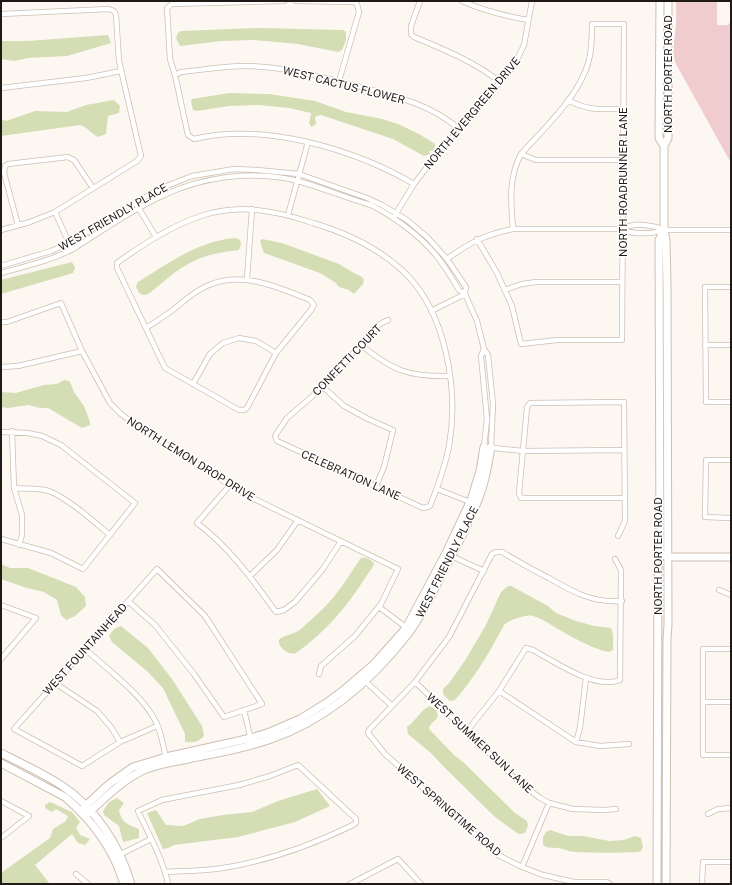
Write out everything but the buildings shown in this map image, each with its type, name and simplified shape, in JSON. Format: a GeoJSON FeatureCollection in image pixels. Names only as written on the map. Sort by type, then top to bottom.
{"type":"FeatureCollection","features":[{"type":"Feature","properties":{"kind":"street"},"geometry":{"type":"LineString","coordinates":[[284,1],[172,4],[167,8],[170,59],[188,135],[194,139],[223,133],[258,133],[308,142],[369,162],[397,174],[414,184]]}},
{"type":"Feature","properties":{"kind":"street"},"geometry":{"type":"LineString","coordinates":[[296,1],[354,2],[357,4],[359,12],[339,81]]}},
{"type":"Feature","properties":{"kind":"street"},"geometry":{"type":"LineString","coordinates":[[420,1],[411,26],[411,34],[414,37],[465,60],[488,73],[500,82]]}},
{"type":"Feature","properties":{"kind":"street"},"geometry":{"type":"LineString","coordinates":[[462,1],[495,14],[528,20]]}},
{"type":"Feature","properties":{"kind":"street","name":"NORTH EVERGREEN DRIVE"},"geometry":{"type":"LineString","coordinates":[[393,218],[414,184],[434,158],[514,66],[524,45],[532,1]]}},
{"type":"Feature","properties":{"kind":"street","name":"NORTH PORTER ROAD"},"geometry":{"type":"LineString","coordinates":[[660,1],[659,138],[664,146]]}},
{"type":"Feature","properties":{"kind":"street","name":"NORTH PORTER ROAD"},"geometry":{"type":"LineString","coordinates":[[666,884],[668,557],[667,284],[666,240],[664,230],[664,146],[668,138],[668,1]]}},
{"type":"Feature","properties":{"kind":"street"},"geometry":{"type":"LineString","coordinates":[[1,14],[109,9],[114,11],[116,15],[121,72],[140,154],[140,158],[137,161],[55,212],[43,218],[1,230]]}},
{"type":"Feature","properties":{"kind":"street","name":"NORTH ROADRUNNER LANE"},"geometry":{"type":"LineString","coordinates":[[505,290],[512,306],[521,344],[557,340],[622,340],[624,24],[592,24],[592,43],[585,74],[568,100]]}},
{"type":"Feature","properties":{"kind":"street","name":"WEST CACTUS FLOWER"},"geometry":{"type":"LineString","coordinates":[[175,75],[181,72],[244,66],[292,70],[403,98],[435,112],[452,122],[459,129]]}},
{"type":"Feature","properties":{"kind":"street"},"geometry":{"type":"LineString","coordinates":[[1,88],[80,79],[121,72]]}},
{"type":"Feature","properties":{"kind":"street"},"geometry":{"type":"LineString","coordinates":[[513,229],[512,181],[516,164],[521,154],[568,100],[585,108],[624,108]]}},
{"type":"Feature","properties":{"kind":"street"},"geometry":{"type":"LineString","coordinates":[[288,215],[308,142]]}},
{"type":"Feature","properties":{"kind":"street"},"geometry":{"type":"LineString","coordinates":[[521,154],[536,160],[624,160]]}},
{"type":"Feature","properties":{"kind":"street"},"geometry":{"type":"LineString","coordinates":[[18,225],[4,173],[5,166],[8,164],[68,157],[72,158],[93,188]]}},
{"type":"Feature","properties":{"kind":"street","name":"WEST FRIENDLY PLACE"},"geometry":{"type":"LineString","coordinates":[[1,266],[42,255],[69,243],[135,202],[174,182],[192,176],[234,170],[257,170],[299,174],[367,198],[396,213],[427,237],[447,259],[466,287],[466,294],[477,321],[484,349],[481,356],[488,447],[486,473],[479,499],[408,629],[363,678],[300,719],[252,741],[133,767],[109,784],[85,811]]}},
{"type":"Feature","properties":{"kind":"street","name":"WEST FRIENDLY PLACE"},"geometry":{"type":"LineString","coordinates":[[1,273],[44,261],[73,249],[161,196],[183,187],[227,177],[257,176],[297,181],[370,205],[393,218],[419,237],[442,263],[459,290],[466,294]]}},
{"type":"Feature","properties":{"kind":"street"},"geometry":{"type":"LineString","coordinates":[[135,202],[156,237]]}},
{"type":"Feature","properties":{"kind":"street"},"geometry":{"type":"LineString","coordinates":[[146,328],[190,296],[209,285],[228,280],[247,279],[310,300],[314,305],[276,353],[247,408],[244,410],[239,410],[165,368],[117,268],[117,263],[156,237],[179,224],[202,215],[228,210],[270,211],[288,215],[335,230],[362,241],[381,253],[404,272],[422,294],[440,331],[449,376],[452,403],[452,426],[444,466],[437,489],[470,502]]}},
{"type":"Feature","properties":{"kind":"street"},"geometry":{"type":"LineString","coordinates":[[247,279],[252,210]]}},
{"type":"Feature","properties":{"kind":"street"},"geometry":{"type":"LineString","coordinates":[[55,212],[73,249]]}},
{"type":"Feature","properties":{"kind":"street"},"geometry":{"type":"LineString","coordinates":[[447,259],[463,247],[476,240],[496,232],[513,229],[623,229],[627,226],[637,226],[641,224],[657,226],[664,230]]}},
{"type":"Feature","properties":{"kind":"street"},"geometry":{"type":"LineString","coordinates":[[623,229],[627,232],[641,233],[657,233],[664,230],[731,230]]}},
{"type":"Feature","properties":{"kind":"street","name":"NORTH PORTER ROAD"},"geometry":{"type":"LineString","coordinates":[[658,884],[658,564],[660,551],[659,240],[664,230]]}},
{"type":"Feature","properties":{"kind":"street"},"geometry":{"type":"LineString","coordinates":[[476,240],[489,258],[505,290],[522,284],[536,282],[622,282]]}},
{"type":"Feature","properties":{"kind":"street"},"geometry":{"type":"LineString","coordinates":[[731,287],[705,287],[706,402],[731,402]]}},
{"type":"Feature","properties":{"kind":"street"},"geometry":{"type":"LineString","coordinates":[[431,311],[466,294]]}},
{"type":"Feature","properties":{"kind":"street","name":"NORTH LEMON DROP DRIVE"},"geometry":{"type":"LineString","coordinates":[[1,322],[7,322],[61,303],[82,351],[110,403],[121,414],[244,494],[398,569],[379,607]]}},
{"type":"Feature","properties":{"kind":"street","name":"CONFETTI COURT"},"geometry":{"type":"LineString","coordinates":[[275,436],[287,418],[322,387],[378,325],[388,320]]}},
{"type":"Feature","properties":{"kind":"street"},"geometry":{"type":"LineString","coordinates":[[193,384],[210,354],[223,343],[240,338],[256,341],[276,353]]}},
{"type":"Feature","properties":{"kind":"street"},"geometry":{"type":"LineString","coordinates":[[361,345],[380,360],[408,373],[428,376],[449,376]]}},
{"type":"Feature","properties":{"kind":"street"},"geometry":{"type":"LineString","coordinates":[[705,345],[731,345]]}},
{"type":"Feature","properties":{"kind":"street"},"geometry":{"type":"LineString","coordinates":[[1,367],[18,366],[82,351]]}},
{"type":"Feature","properties":{"kind":"street"},"geometry":{"type":"LineString","coordinates":[[322,387],[344,406],[368,419],[394,430],[384,467],[376,486]]}},
{"type":"Feature","properties":{"kind":"street"},"geometry":{"type":"LineString","coordinates":[[618,536],[625,521],[624,402],[530,403],[527,407],[519,493],[521,498],[624,498]]}},
{"type":"Feature","properties":{"kind":"street"},"geometry":{"type":"LineString","coordinates":[[1,432],[12,431],[42,436],[61,445],[135,503],[83,569],[51,553],[1,539]]}},
{"type":"Feature","properties":{"kind":"street"},"geometry":{"type":"LineString","coordinates":[[12,431],[14,488],[22,515],[22,535],[19,545]]}},
{"type":"Feature","properties":{"kind":"street","name":"CELEBRATION LANE"},"geometry":{"type":"LineString","coordinates":[[275,436],[277,442],[423,508],[430,506],[437,489]]}},
{"type":"Feature","properties":{"kind":"street"},"geometry":{"type":"LineString","coordinates":[[488,447],[523,451],[624,450]]}},
{"type":"Feature","properties":{"kind":"street","name":"WEST FRIENDLY PLACE"},"geometry":{"type":"LineString","coordinates":[[449,555],[470,502],[488,447]]}},
{"type":"Feature","properties":{"kind":"street"},"geometry":{"type":"LineString","coordinates":[[731,460],[706,460],[705,517],[731,518]]}},
{"type":"Feature","properties":{"kind":"street"},"geometry":{"type":"LineString","coordinates":[[230,485],[197,523],[210,532],[250,576],[276,612],[284,610],[295,602],[323,569],[341,541]]}},
{"type":"Feature","properties":{"kind":"street"},"geometry":{"type":"LineString","coordinates":[[14,488],[42,490],[61,497],[110,535]]}},
{"type":"Feature","properties":{"kind":"street"},"geometry":{"type":"LineString","coordinates":[[250,576],[277,550],[298,520]]}},
{"type":"Feature","properties":{"kind":"street"},"geometry":{"type":"LineString","coordinates":[[660,551],[668,557],[731,557]]}},
{"type":"Feature","properties":{"kind":"street"},"geometry":{"type":"LineString","coordinates":[[363,678],[392,706],[415,682],[452,633],[492,554],[496,552],[502,552],[580,595],[603,601],[622,601]]}},
{"type":"Feature","properties":{"kind":"street"},"geometry":{"type":"LineString","coordinates":[[449,555],[484,571]]}},
{"type":"Feature","properties":{"kind":"street"},"geometry":{"type":"LineString","coordinates":[[467,730],[499,691],[526,648],[533,650],[586,678],[601,682],[615,682],[620,680],[622,601],[621,570],[615,560]]}},
{"type":"Feature","properties":{"kind":"street","name":"WEST FOUNTAINHEAD"},"geometry":{"type":"LineString","coordinates":[[120,742],[82,766],[14,729],[157,569],[205,616],[262,704],[244,710]]}},
{"type":"Feature","properties":{"kind":"street"},"geometry":{"type":"LineString","coordinates":[[719,590],[731,595]]}},
{"type":"Feature","properties":{"kind":"street"},"geometry":{"type":"LineString","coordinates":[[128,601],[155,625],[194,674],[224,717],[244,710],[252,741]]}},
{"type":"Feature","properties":{"kind":"street"},"geometry":{"type":"LineString","coordinates":[[1,605],[36,618],[2,656]]}},
{"type":"Feature","properties":{"kind":"street"},"geometry":{"type":"LineString","coordinates":[[319,674],[321,666],[354,636],[379,607],[408,629]]}},
{"type":"Feature","properties":{"kind":"street"},"geometry":{"type":"LineString","coordinates":[[85,649],[137,696],[149,711],[162,738],[167,760]]}},
{"type":"Feature","properties":{"kind":"street"},"geometry":{"type":"LineString","coordinates":[[731,649],[703,649],[703,755],[731,755]]}},
{"type":"Feature","properties":{"kind":"street"},"geometry":{"type":"LineString","coordinates":[[576,742],[580,728],[586,678]]}},
{"type":"Feature","properties":{"kind":"street","name":"WEST SUMMER SUN LANE"},"geometry":{"type":"LineString","coordinates":[[415,682],[467,730],[519,782],[540,798],[549,803],[573,809],[616,809]]}},
{"type":"Feature","properties":{"kind":"street"},"geometry":{"type":"LineString","coordinates":[[55,683],[97,711],[111,727],[120,742],[157,726]]}},
{"type":"Feature","properties":{"kind":"street"},"geometry":{"type":"LineString","coordinates":[[499,691],[576,742],[600,746],[629,744]]}},
{"type":"Feature","properties":{"kind":"street"},"geometry":{"type":"LineString","coordinates":[[703,702],[731,702]]}},
{"type":"Feature","properties":{"kind":"street","name":"WEST SPRINGTIME ROAD"},"geometry":{"type":"LineString","coordinates":[[392,706],[369,730],[368,733],[386,754],[474,835],[498,854],[522,867],[543,875],[574,882],[607,882],[610,884]]}},
{"type":"Feature","properties":{"kind":"street"},"geometry":{"type":"LineString","coordinates":[[1,752],[61,785],[85,811],[99,833],[117,856],[131,884]]}},
{"type":"Feature","properties":{"kind":"street"},"geometry":{"type":"LineString","coordinates":[[1,763],[65,797],[85,811]]}},
{"type":"Feature","properties":{"kind":"street"},"geometry":{"type":"LineString","coordinates":[[165,872],[242,865],[294,850],[321,840],[353,825],[356,823],[356,819],[298,765],[270,776],[239,785],[162,800],[138,811],[152,839],[168,884]]}},
{"type":"Feature","properties":{"kind":"street"},"geometry":{"type":"LineString","coordinates":[[1,801],[29,816],[1,838]]}},
{"type":"Feature","properties":{"kind":"street"},"geometry":{"type":"LineString","coordinates":[[522,867],[549,803]]}},
{"type":"Feature","properties":{"kind":"street"},"geometry":{"type":"LineString","coordinates":[[708,814],[718,808],[731,808]]}},
{"type":"Feature","properties":{"kind":"street"},"geometry":{"type":"LineString","coordinates":[[117,856],[152,839]]}},
{"type":"Feature","properties":{"kind":"street"},"geometry":{"type":"LineString","coordinates":[[117,856],[124,884]]}},
{"type":"Feature","properties":{"kind":"street"},"geometry":{"type":"LineString","coordinates":[[350,884],[398,859],[421,884]]}},
{"type":"Feature","properties":{"kind":"street"},"geometry":{"type":"LineString","coordinates":[[702,884],[702,862],[731,862]]}},
{"type":"Feature","properties":{"kind":"street"},"geometry":{"type":"LineString","coordinates":[[76,874],[88,884]]}},
{"type":"Feature","properties":{"kind":"shaded area"},"geometry":{"type":"Polygon","coordinates":[[[676,1],[717,1],[717,25],[728,25],[731,21],[731,163],[676,64],[674,48],[676,1]]]}},
{"type":"Feature","properties":{"kind":"shaded area"},"geometry":{"type":"Polygon","coordinates":[[[259,28],[343,30],[346,32],[346,40],[342,50],[338,52],[298,44],[254,40],[222,41],[180,46],[176,38],[178,33],[181,31],[259,28]]]}},
{"type":"Feature","properties":{"kind":"shaded area"},"geometry":{"type":"Polygon","coordinates":[[[108,35],[111,43],[67,56],[28,58],[14,61],[1,59],[1,41],[28,41],[108,35]]]}},
{"type":"Feature","properties":{"kind":"shaded area"},"geometry":{"type":"Polygon","coordinates":[[[229,93],[269,94],[315,101],[346,112],[382,119],[398,124],[419,134],[435,144],[435,147],[432,151],[429,151],[430,154],[424,156],[393,139],[321,115],[316,116],[316,123],[311,127],[309,123],[311,113],[289,108],[259,105],[229,106],[197,111],[193,110],[192,99],[229,93]]]}},
{"type":"Feature","properties":{"kind":"shaded area"},"geometry":{"type":"Polygon","coordinates":[[[114,100],[120,106],[119,113],[108,116],[106,134],[98,137],[80,125],[1,136],[1,119],[6,121],[35,111],[67,112],[86,105],[114,100]]]}},
{"type":"Feature","properties":{"kind":"shaded area"},"geometry":{"type":"Polygon","coordinates":[[[235,238],[240,240],[241,244],[239,250],[215,254],[192,262],[184,266],[146,295],[140,294],[138,291],[136,286],[138,282],[184,254],[209,243],[235,238]]]}},
{"type":"Feature","properties":{"kind":"shaded area"},"geometry":{"type":"Polygon","coordinates":[[[262,239],[282,243],[339,264],[362,277],[364,280],[363,284],[354,294],[349,290],[339,287],[336,283],[320,273],[264,253],[260,241],[262,239]]]}},
{"type":"Feature","properties":{"kind":"shaded area"},"geometry":{"type":"Polygon","coordinates":[[[72,262],[75,268],[73,273],[1,294],[1,280],[72,262]]]}},
{"type":"Feature","properties":{"kind":"shaded area"},"geometry":{"type":"Polygon","coordinates":[[[64,380],[69,381],[74,392],[84,406],[90,425],[82,428],[48,408],[28,405],[8,408],[1,407],[1,392],[16,393],[44,385],[57,384],[64,380]]]}},
{"type":"Feature","properties":{"kind":"shaded area"},"geometry":{"type":"Polygon","coordinates":[[[361,558],[369,559],[374,564],[343,609],[316,637],[296,653],[293,654],[284,650],[279,643],[279,640],[299,631],[324,608],[339,590],[361,558]]]}},
{"type":"Feature","properties":{"kind":"shaded area"},"geometry":{"type":"Polygon","coordinates":[[[1,564],[10,568],[28,568],[76,587],[85,597],[86,606],[75,616],[66,620],[61,615],[57,600],[44,592],[1,579],[1,564]]]}},
{"type":"Feature","properties":{"kind":"shaded area"},"geometry":{"type":"Polygon","coordinates":[[[508,586],[511,586],[548,606],[556,613],[594,626],[611,628],[613,636],[613,650],[609,652],[588,645],[536,617],[527,616],[518,618],[504,625],[476,673],[455,700],[450,701],[443,694],[443,689],[450,682],[466,659],[486,625],[501,592],[508,586]]]}},
{"type":"Feature","properties":{"kind":"shaded area"},"geometry":{"type":"Polygon","coordinates":[[[121,626],[148,648],[172,679],[202,726],[204,736],[200,740],[185,742],[185,734],[163,688],[148,672],[112,642],[109,636],[114,629],[121,626]]]}},
{"type":"Feature","properties":{"kind":"shaded area"},"geometry":{"type":"Polygon","coordinates":[[[430,706],[436,710],[438,715],[430,725],[429,729],[515,813],[527,821],[528,826],[525,833],[517,833],[495,817],[432,754],[408,734],[407,727],[430,706]]]}},
{"type":"Feature","properties":{"kind":"shaded area"},"geometry":{"type":"Polygon","coordinates":[[[317,789],[330,806],[295,822],[238,837],[174,845],[163,849],[147,813],[156,810],[166,825],[183,826],[200,819],[252,812],[278,801],[317,789]]]}},
{"type":"Feature","properties":{"kind":"shaded area"},"geometry":{"type":"Polygon","coordinates":[[[117,798],[124,803],[119,810],[121,817],[128,824],[139,829],[139,838],[123,842],[119,826],[104,815],[103,811],[109,802],[117,798]]]}},
{"type":"Feature","properties":{"kind":"shaded area"},"geometry":{"type":"Polygon","coordinates":[[[50,802],[72,812],[80,822],[76,828],[80,835],[90,839],[85,845],[78,843],[72,834],[35,865],[50,884],[1,884],[1,873],[50,838],[53,829],[66,821],[68,816],[56,809],[52,812],[45,808],[45,805],[50,802]]]}},
{"type":"Feature","properties":{"kind":"shaded area"},"geometry":{"type":"Polygon","coordinates":[[[550,830],[568,836],[583,836],[609,841],[624,840],[635,836],[641,838],[643,847],[641,851],[638,852],[573,852],[543,845],[543,837],[546,832],[550,830]]]}}]}
